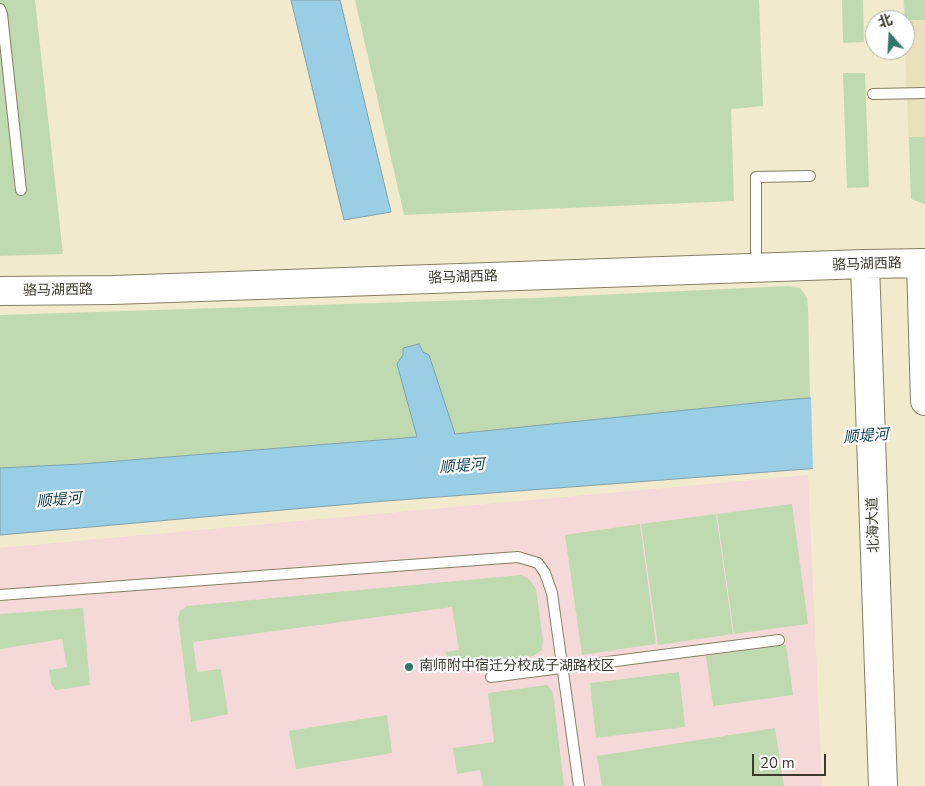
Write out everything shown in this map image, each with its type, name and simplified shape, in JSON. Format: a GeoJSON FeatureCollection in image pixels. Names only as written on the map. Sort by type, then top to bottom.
{"type":"FeatureCollection","features":[{"type":"Feature","properties":{"kind":"street","name":"骆马湖西路"},"geometry":{"type":"LineString","coordinates":[[0,291],[114,290],[923,263]]}},
{"type":"Feature","properties":{"kind":"street"},"geometry":{"type":"LineString","coordinates":[[923,263],[925,401]]}},
{"type":"Feature","properties":{"kind":"street","name":"北海大道"},"geometry":{"type":"LineString","coordinates":[[865,264],[882,786]]}},
{"type":"Feature","properties":{"kind":"lane"},"geometry":{"type":"LineString","coordinates":[[0,9],[21,190]]}},
{"type":"Feature","properties":{"kind":"lane"},"geometry":{"type":"LineString","coordinates":[[873,94],[925,93]]}},
{"type":"Feature","properties":{"kind":"lane"},"geometry":{"type":"LineString","coordinates":[[756,268],[756,177],[810,176]]}},
{"type":"Feature","properties":{"kind":"lane"},"geometry":{"type":"LineString","coordinates":[[0,595],[518,557],[538,563],[545,573],[552,593],[579,786]]}},
{"type":"Feature","properties":{"kind":"lane"},"geometry":{"type":"LineString","coordinates":[[491,677],[779,640]]}},
{"type":"Feature","properties":{"kind":"shaded area"},"geometry":{"type":"Polygon","coordinates":[[[903,0],[925,0],[925,204],[911,199],[905,60],[915,60],[915,10],[904,10],[903,0]]]}},
{"type":"Feature","properties":{"kind":"shaded area","name":"南师附中宿迁分校成子湖路校区"},"geometry":{"type":"Polygon","coordinates":[[[808,475],[822,786],[0,786],[0,548],[808,475]]]}},
{"type":"Feature","properties":{"kind":"green space"},"geometry":{"type":"Polygon","coordinates":[[[0,0],[35,0],[63,254],[0,256],[0,0]]]}},
{"type":"Feature","properties":{"kind":"green space"},"geometry":{"type":"Polygon","coordinates":[[[355,0],[759,0],[763,106],[731,109],[734,201],[404,215],[355,0]]]}},
{"type":"Feature","properties":{"kind":"green space"},"geometry":{"type":"Polygon","coordinates":[[[842,0],[863,0],[864,42],[843,43],[842,0]]]}},
{"type":"Feature","properties":{"kind":"green space"},"geometry":{"type":"Polygon","coordinates":[[[904,0],[925,0],[925,20],[915,20],[915,10],[904,10],[904,0]]]}},
{"type":"Feature","properties":{"kind":"green space"},"geometry":{"type":"Polygon","coordinates":[[[843,73],[865,73],[869,187],[847,188],[843,73]]]}},
{"type":"Feature","properties":{"kind":"green space"},"geometry":{"type":"Polygon","coordinates":[[[909,137],[925,137],[925,204],[911,199],[909,137]]]}},
{"type":"Feature","properties":{"kind":"green space"},"geometry":{"type":"Polygon","coordinates":[[[788,286],[800,288],[807,298],[810,398],[454,434],[81,464],[0,468],[0,315],[534,298],[788,286]]]}},
{"type":"Feature","properties":{"kind":"green space"},"geometry":{"type":"Polygon","coordinates":[[[792,504],[808,624],[734,634],[717,514],[792,504]]]}},
{"type":"Feature","properties":{"kind":"green space"},"geometry":{"type":"Polygon","coordinates":[[[716,514],[733,634],[658,645],[641,524],[716,514]]]}},
{"type":"Feature","properties":{"kind":"green space"},"geometry":{"type":"Polygon","coordinates":[[[640,524],[656,644],[582,655],[565,535],[640,524]]]}},
{"type":"Feature","properties":{"kind":"green space"},"geometry":{"type":"Polygon","coordinates":[[[521,575],[529,579],[536,589],[543,641],[542,650],[533,656],[448,668],[446,652],[459,650],[452,607],[193,642],[197,672],[221,669],[228,714],[191,722],[178,618],[180,611],[187,606],[521,575]]]}},
{"type":"Feature","properties":{"kind":"green space"},"geometry":{"type":"Polygon","coordinates":[[[83,608],[90,685],[56,690],[51,684],[49,670],[67,667],[62,639],[0,649],[0,614],[83,608]]]}},
{"type":"Feature","properties":{"kind":"green space"},"geometry":{"type":"Polygon","coordinates":[[[786,645],[793,695],[713,706],[706,656],[786,645]]]}},
{"type":"Feature","properties":{"kind":"green space"},"geometry":{"type":"Polygon","coordinates":[[[679,672],[685,727],[596,738],[590,683],[679,672]]]}},
{"type":"Feature","properties":{"kind":"green space"},"geometry":{"type":"Polygon","coordinates":[[[547,685],[553,693],[564,786],[483,786],[480,770],[457,774],[453,748],[494,742],[488,693],[547,685]]]}},
{"type":"Feature","properties":{"kind":"green space"},"geometry":{"type":"Polygon","coordinates":[[[387,715],[392,753],[296,769],[289,731],[387,715]]]}},
{"type":"Feature","properties":{"kind":"green space"},"geometry":{"type":"Polygon","coordinates":[[[775,728],[784,786],[602,786],[597,756],[775,728]]]}},
{"type":"Feature","properties":{"kind":"water"},"geometry":{"type":"Polygon","coordinates":[[[291,0],[340,0],[391,212],[344,220],[291,0]]]}},
{"type":"Feature","properties":{"kind":"water","name":"顺堤河"},"geometry":{"type":"Polygon","coordinates":[[[419,344],[423,352],[429,355],[455,434],[784,400],[925,389],[925,460],[373,502],[0,535],[0,468],[81,464],[417,437],[397,364],[403,355],[403,348],[419,344]]]}},
{"type":"Feature","properties":{"kind":"pier"},"geometry":{"type":"Polygon","coordinates":[[[925,386],[925,463],[813,471],[811,396],[925,386]]]}},
{"type":"Feature","properties":{"kind":"place","name":"南师附中宿迁分校成子湖路校区"},"geometry":{"type":"Point","coordinates":[409,667]}}]}
